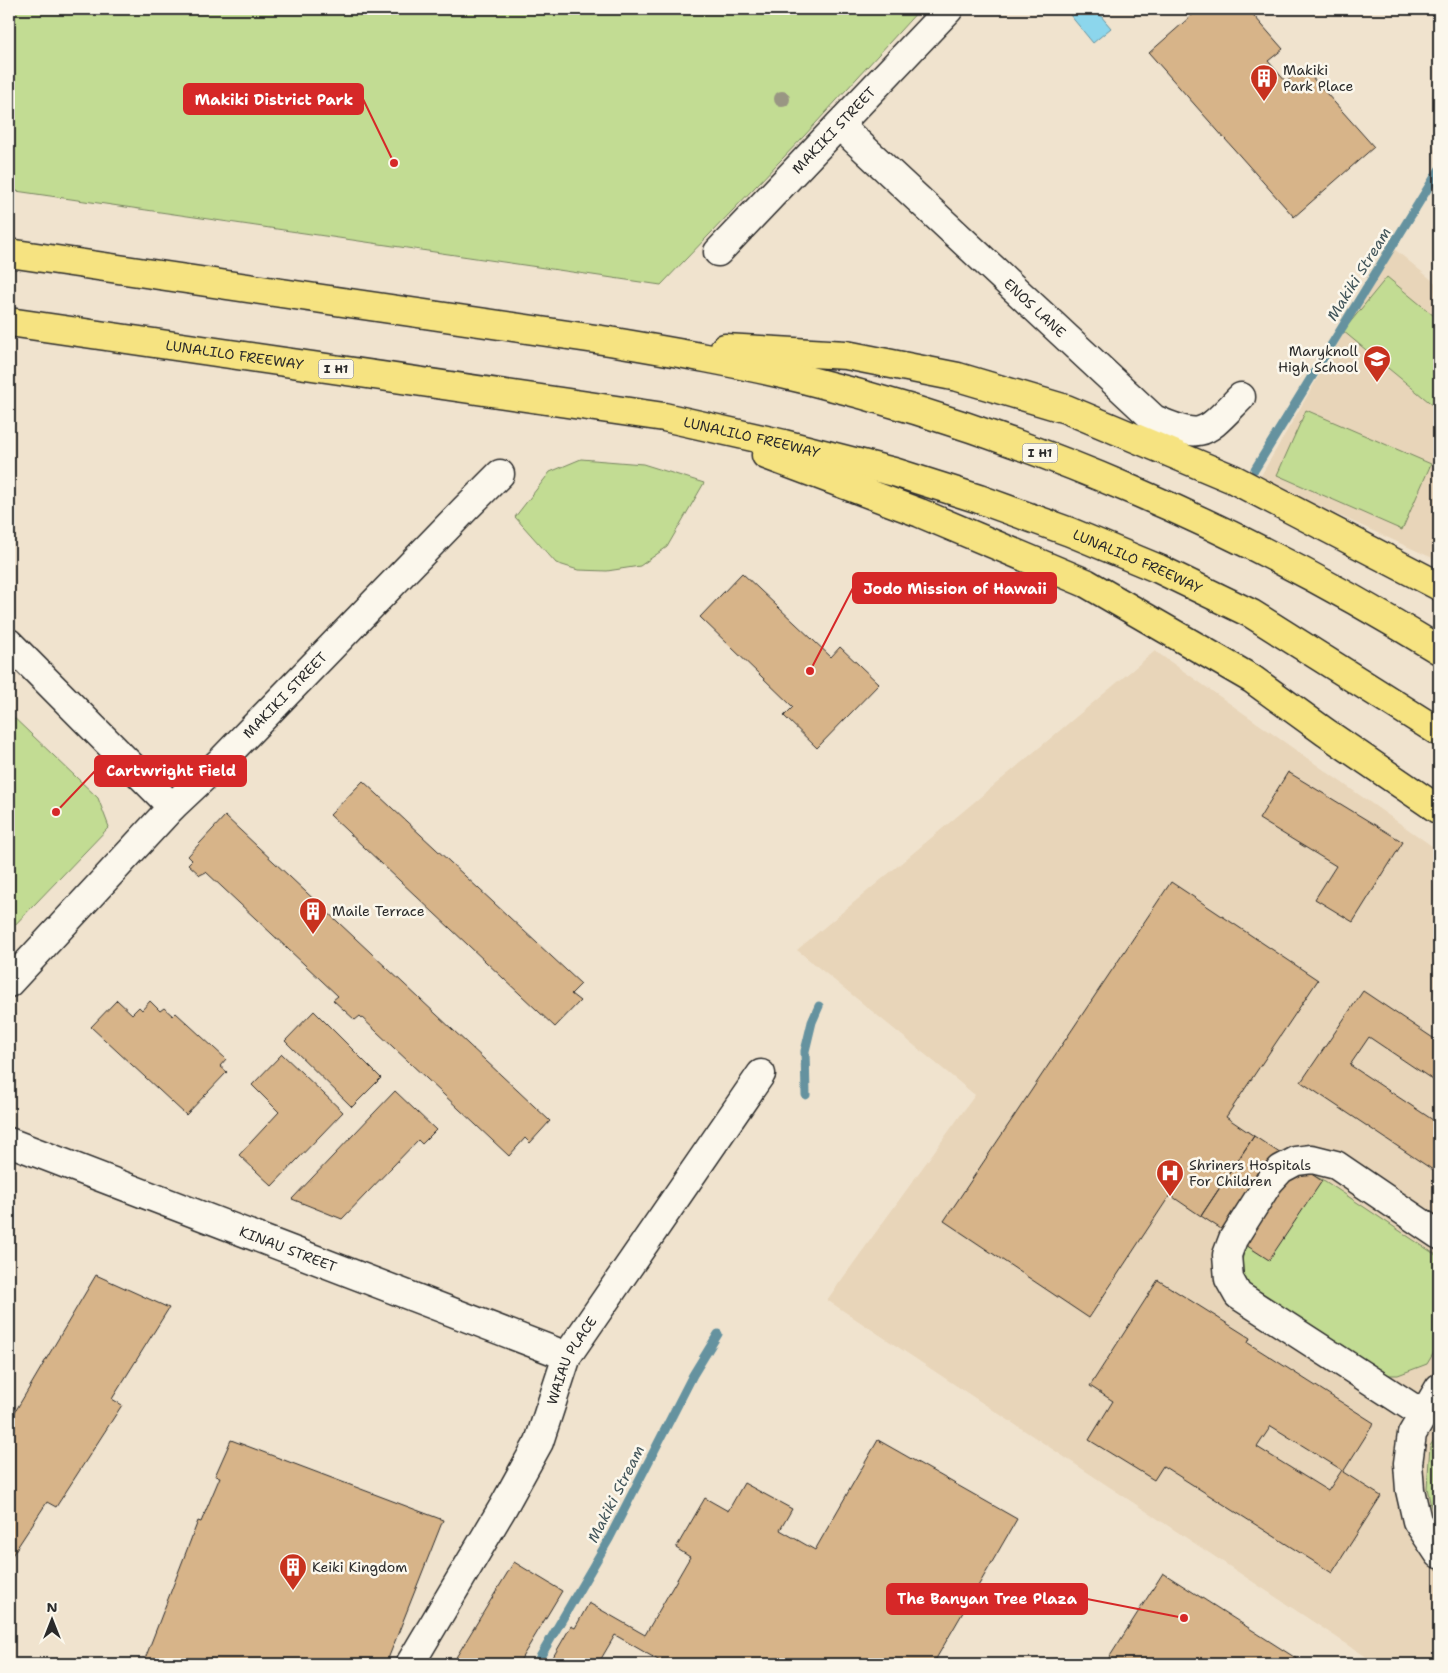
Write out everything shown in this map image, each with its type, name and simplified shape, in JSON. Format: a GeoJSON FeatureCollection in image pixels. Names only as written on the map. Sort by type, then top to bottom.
{"type":"FeatureCollection","features":[{"type":"Feature","properties":{"kind":"highway","name":"I H1"},"geometry":{"type":"LineString","coordinates":[[9,253],[609,341],[704,357],[803,379],[901,406],[991,435],[1074,466],[1174,508],[1262,551],[1351,599],[1439,650]]}},
{"type":"Feature","properties":{"kind":"highway","name":"LUNALILO FREEWAY"},"geometry":{"type":"LineString","coordinates":[[9,322],[664,417],[784,444],[894,472],[979,499],[1070,532],[1159,570],[1252,614],[1439,732]]}},
{"type":"Feature","properties":{"kind":"highway"},"geometry":{"type":"LineString","coordinates":[[609,341],[846,355],[958,376],[1066,409],[1232,480],[1439,586]]}},
{"type":"Feature","properties":{"kind":"highway"},"geometry":{"type":"LineString","coordinates":[[664,417],[920,513],[1086,583],[1252,679],[1325,732],[1439,810]]}},
{"type":"Feature","properties":{"kind":"street","name":"MAKIKI STREET"},"geometry":{"type":"LineString","coordinates":[[718,252],[949,9]]}},
{"type":"Feature","properties":{"kind":"street","name":"ENOS LANE"},"geometry":{"type":"LineString","coordinates":[[839,125],[1154,419],[1177,429],[1197,433],[1211,427],[1241,397]]}},
{"type":"Feature","properties":{"kind":"street","name":"MAKIKI STREET"},"geometry":{"type":"LineString","coordinates":[[9,983],[172,807],[221,761],[500,474]]}},
{"type":"Feature","properties":{"kind":"street"},"geometry":{"type":"LineString","coordinates":[[9,643],[172,807]]}},
{"type":"Feature","properties":{"kind":"street","name":"WAIAU PLACE"},"geometry":{"type":"LineString","coordinates":[[410,1664],[502,1509],[539,1442],[568,1356],[761,1074]]}},
{"type":"Feature","properties":{"kind":"street","name":"KINAU STREET"},"geometry":{"type":"LineString","coordinates":[[9,1142],[568,1356]]}},
{"type":"Feature","properties":{"kind":"street"},"geometry":{"type":"LineString","coordinates":[[1424,1415],[1238,1295],[1229,1279],[1227,1255],[1233,1239],[1269,1182],[1280,1169],[1296,1161],[1312,1159],[1336,1165],[1439,1235]]}},
{"type":"Feature","properties":{"kind":"street"},"geometry":{"type":"LineString","coordinates":[[1439,1388],[1412,1434],[1408,1463],[1410,1490],[1417,1521],[1439,1554]]}},
{"type":"Feature","properties":{"kind":"shaded area","name":"Maryknoll High School"},"geometry":{"type":"Polygon","coordinates":[[[1393,248],[1439,286],[1439,561],[1259,479],[1393,248]]]}},
{"type":"Feature","properties":{"kind":"shaded area","name":"Shriners Hospitals For Children"},"geometry":{"type":"Polygon","coordinates":[[[1155,651],[1439,851],[1439,1664],[1377,1664],[827,1300],[975,1095],[797,950],[1155,651]]]}},
{"type":"Feature","properties":{"kind":"green space"},"geometry":{"type":"Polygon","coordinates":[[[9,9],[920,9],[805,135],[661,285],[9,190],[9,9]]]}},
{"type":"Feature","properties":{"kind":"green space"},"geometry":{"type":"Polygon","coordinates":[[[1387,277],[1439,320],[1439,399],[1434,406],[1343,331],[1387,277]]]}},
{"type":"Feature","properties":{"kind":"green space"},"geometry":{"type":"Polygon","coordinates":[[[1306,410],[1431,464],[1402,530],[1277,475],[1306,410]]]}},
{"type":"Feature","properties":{"kind":"green space"},"geometry":{"type":"Polygon","coordinates":[[[581,459],[643,464],[704,483],[667,547],[640,566],[607,571],[578,570],[556,563],[515,517],[550,472],[581,459]]]}},
{"type":"Feature","properties":{"kind":"green space"},"geometry":{"type":"Polygon","coordinates":[[[9,713],[98,798],[109,827],[9,931],[9,713]]]}},
{"type":"Feature","properties":{"kind":"green space"},"geometry":{"type":"Polygon","coordinates":[[[1314,1176],[1325,1181],[1439,1257],[1439,1344],[1427,1364],[1398,1375],[1387,1375],[1253,1289],[1244,1278],[1241,1265],[1244,1252],[1286,1190],[1314,1176]]]}},
{"type":"Feature","properties":{"kind":"green space"},"geometry":{"type":"Polygon","coordinates":[[[1439,1432],[1439,1542],[1427,1488],[1430,1446],[1439,1432]]]}},
{"type":"Feature","properties":{"kind":"water"},"geometry":{"type":"Polygon","coordinates":[[[1095,9],[1111,28],[1093,43],[1066,10],[1095,9]]]}},
{"type":"Feature","properties":{"kind":"building","name":"Makiki Park Place"},"geometry":{"type":"Polygon","coordinates":[[[1199,9],[1248,9],[1283,49],[1268,61],[1286,82],[1303,67],[1374,147],[1294,217],[1149,53],[1199,9]]]}},
{"type":"Feature","properties":{"kind":"building"},"geometry":{"type":"Polygon","coordinates":[[[742,573],[831,657],[840,647],[879,684],[817,748],[784,716],[793,707],[700,617],[742,573]]]}},
{"type":"Feature","properties":{"kind":"building"},"geometry":{"type":"Polygon","coordinates":[[[1288,772],[1403,842],[1353,922],[1315,899],[1336,866],[1259,819],[1288,772]]]}},
{"type":"Feature","properties":{"kind":"building","name":"Maile Terrace"},"geometry":{"type":"Polygon","coordinates":[[[363,781],[581,984],[571,994],[580,1001],[555,1027],[330,815],[363,781]]]}},
{"type":"Feature","properties":{"kind":"building","name":"Maile Terrace"},"geometry":{"type":"Polygon","coordinates":[[[225,816],[550,1121],[530,1143],[525,1138],[509,1156],[360,1016],[355,1020],[333,1000],[338,996],[206,872],[200,875],[188,864],[192,860],[188,856],[225,816]]]}},
{"type":"Feature","properties":{"kind":"building"},"geometry":{"type":"Polygon","coordinates":[[[1171,882],[1318,980],[1226,1117],[1254,1136],[1201,1216],[1170,1195],[1089,1318],[944,1221],[1171,882]]]}},
{"type":"Feature","properties":{"kind":"building"},"geometry":{"type":"Polygon","coordinates":[[[1363,991],[1439,1042],[1439,1084],[1369,1037],[1350,1065],[1439,1124],[1439,1174],[1301,1082],[1363,991]]]}},
{"type":"Feature","properties":{"kind":"building"},"geometry":{"type":"Polygon","coordinates":[[[117,1000],[132,1014],[139,1007],[142,1010],[150,1001],[160,1011],[164,1008],[173,1016],[176,1013],[226,1059],[220,1066],[227,1072],[186,1115],[91,1027],[117,1000]]]}},
{"type":"Feature","properties":{"kind":"building"},"geometry":{"type":"Polygon","coordinates":[[[314,1011],[381,1078],[352,1107],[285,1041],[314,1011]]]}},
{"type":"Feature","properties":{"kind":"building"},"geometry":{"type":"Polygon","coordinates":[[[282,1054],[343,1112],[272,1186],[239,1155],[279,1112],[252,1085],[282,1054]]]}},
{"type":"Feature","properties":{"kind":"building"},"geometry":{"type":"Polygon","coordinates":[[[395,1091],[436,1130],[422,1144],[418,1140],[342,1219],[292,1199],[395,1091]]]}},
{"type":"Feature","properties":{"kind":"building"},"geometry":{"type":"Polygon","coordinates":[[[1254,1136],[1322,1181],[1269,1260],[1201,1216],[1254,1136]]]}},
{"type":"Feature","properties":{"kind":"building"},"geometry":{"type":"Polygon","coordinates":[[[96,1275],[169,1308],[112,1399],[122,1405],[56,1507],[47,1502],[9,1560],[9,1422],[96,1275]]]}},
{"type":"Feature","properties":{"kind":"building"},"geometry":{"type":"Polygon","coordinates":[[[1158,1280],[1250,1338],[1248,1343],[1374,1423],[1343,1472],[1381,1496],[1332,1573],[1163,1466],[1154,1480],[1089,1440],[1113,1401],[1090,1386],[1158,1280]],[[1271,1426],[1257,1447],[1328,1491],[1342,1470],[1271,1426]]]}},
{"type":"Feature","properties":{"kind":"building","name":"Keiki Kingdom"},"geometry":{"type":"Polygon","coordinates":[[[231,1440],[443,1520],[386,1664],[143,1664],[198,1521],[201,1522],[220,1477],[215,1476],[231,1440]]]}},
{"type":"Feature","properties":{"kind":"building"},"geometry":{"type":"Polygon","coordinates":[[[878,1440],[1017,1519],[933,1664],[665,1664],[615,1635],[598,1664],[549,1664],[571,1626],[575,1628],[589,1603],[645,1635],[690,1557],[676,1548],[705,1498],[728,1511],[744,1483],[792,1509],[780,1530],[815,1550],[878,1440]]]}},
{"type":"Feature","properties":{"kind":"building"},"geometry":{"type":"Polygon","coordinates":[[[514,1562],[562,1591],[518,1664],[452,1664],[514,1562]]]}},
{"type":"Feature","properties":{"kind":"building"},"geometry":{"type":"Polygon","coordinates":[[[1163,1573],[1305,1664],[1105,1664],[1163,1573]]]}},
{"type":"Feature","properties":{"kind":"waterway","name":"Makiki Stream"},"geometry":{"type":"LineString","coordinates":[[1255,469],[1439,170]]}},
{"type":"Feature","properties":{"kind":"waterway","name":"Makiki Stream"},"geometry":{"type":"LineString","coordinates":[[806,1095],[805,1051],[812,1022],[819,1006]]}},
{"type":"Feature","properties":{"kind":"waterway","name":"Makiki Stream"},"geometry":{"type":"LineString","coordinates":[[536,1664],[609,1539],[693,1375],[718,1334]]}},
{"type":"Feature","properties":{"kind":"place","name":"Makiki Park Place"},"geometry":{"type":"Point","coordinates":[1264,102]}},
{"type":"Feature","properties":{"kind":"place","name":"Makiki District Park"},"geometry":{"type":"Point","coordinates":[394,163]}},
{"type":"Feature","properties":{"kind":"place","name":"Maryknoll High School"},"geometry":{"type":"Point","coordinates":[1377,383]}},
{"type":"Feature","properties":{"kind":"place","name":"Jodo Mission of Hawaii"},"geometry":{"type":"Point","coordinates":[810,671]}},
{"type":"Feature","properties":{"kind":"place","name":"Cartwright Field"},"geometry":{"type":"Point","coordinates":[56,812]}},
{"type":"Feature","properties":{"kind":"place","name":"Maile Terrace"},"geometry":{"type":"Point","coordinates":[313,935]}},
{"type":"Feature","properties":{"kind":"place","name":"Shriners Hospitals For Children"},"geometry":{"type":"Point","coordinates":[1170,1197]}},
{"type":"Feature","properties":{"kind":"place","name":"Keiki Kingdom"},"geometry":{"type":"Point","coordinates":[293,1591]}},
{"type":"Feature","properties":{"kind":"place","name":"The Banyan Tree Plaza"},"geometry":{"type":"Point","coordinates":[1184,1618]}}]}
